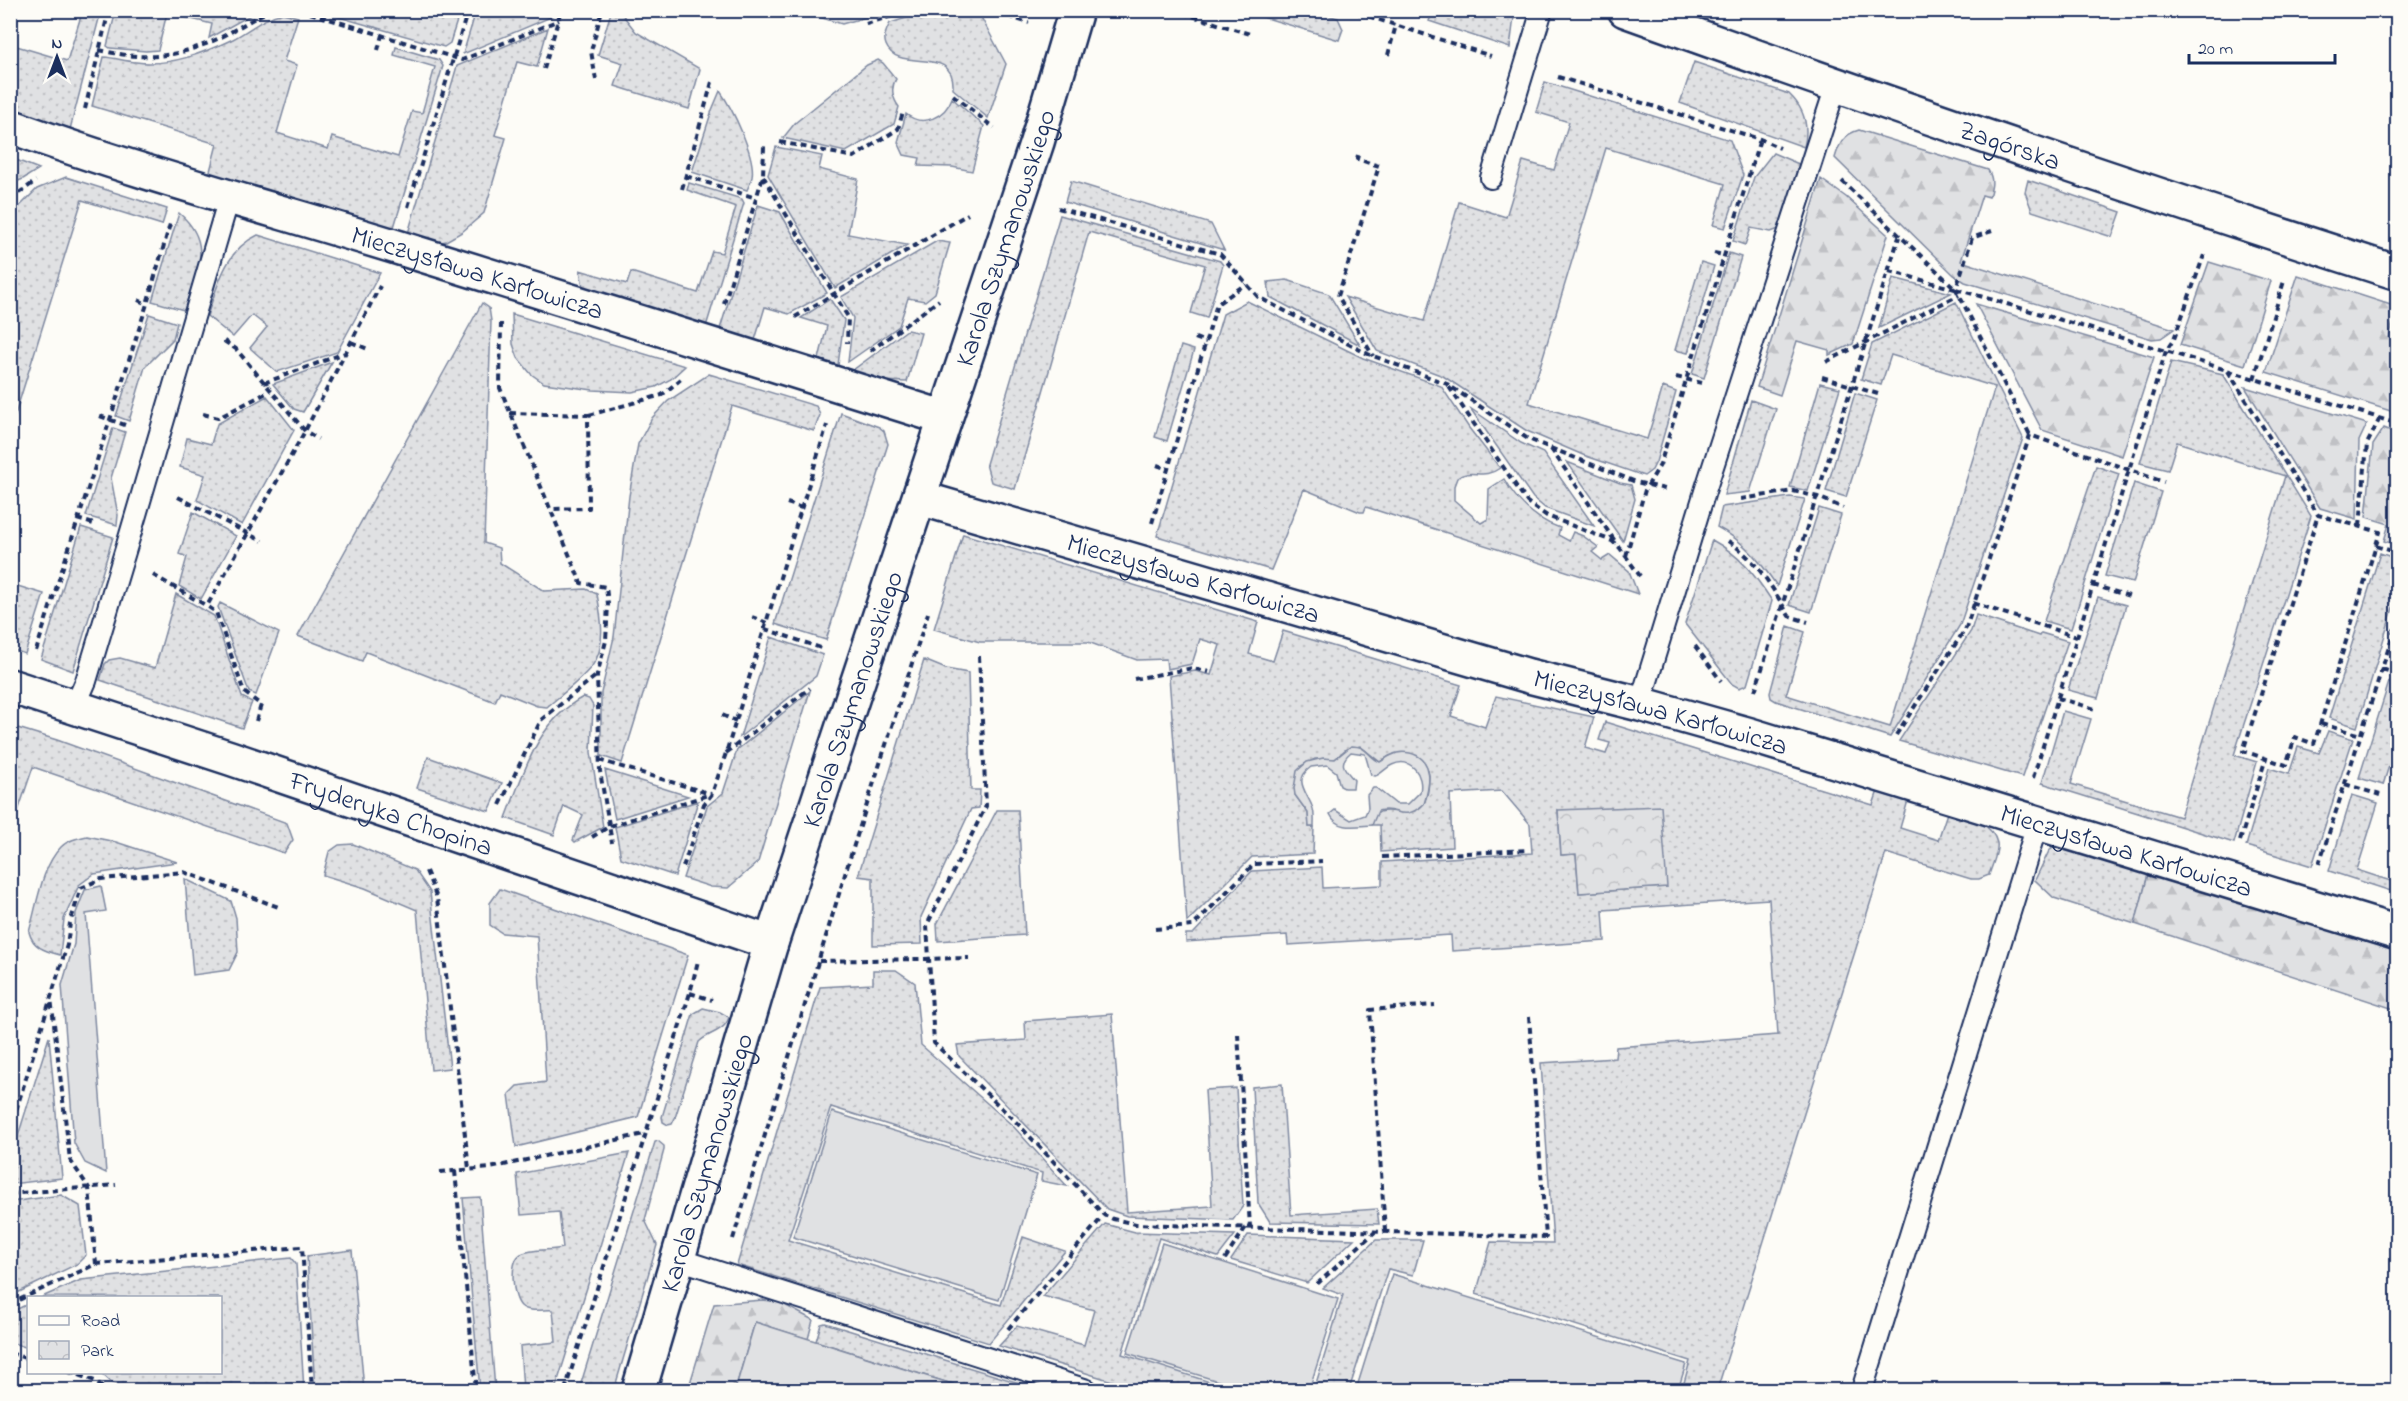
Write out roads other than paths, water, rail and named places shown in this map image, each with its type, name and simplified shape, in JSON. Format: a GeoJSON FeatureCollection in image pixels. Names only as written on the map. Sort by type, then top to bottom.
{"type":"FeatureCollection","features":[{"type":"Feature","properties":{"kind":"street","name":"Karola Szymanowskiego"},"geometry":{"type":"LineString","coordinates":[[639,1390],[771,943],[1037,142],[1076,10]]}},
{"type":"Feature","properties":{"kind":"street","name":"Zagórska"},"geometry":{"type":"LineString","coordinates":[[1624,10],[1836,86],[2153,194],[2397,273]]}},
{"type":"Feature","properties":{"kind":"street","name":"Mieczysława Karłowicza"},"geometry":{"type":"LineString","coordinates":[[10,126],[70,148],[229,198],[501,279],[945,417]]}},
{"type":"Feature","properties":{"kind":"street","name":"Mieczysława Karłowicza"},"geometry":{"type":"LineString","coordinates":[[920,498],[1529,676],[1750,735],[2397,933]]}},
{"type":"Feature","properties":{"kind":"street","name":"Fryderyka Chopina"},"geometry":{"type":"LineString","coordinates":[[10,686],[230,758],[771,943]]}},
{"type":"Feature","properties":{"kind":"lane"},"geometry":{"type":"LineString","coordinates":[[1491,178],[1542,10]]}},
{"type":"Feature","properties":{"kind":"lane"},"geometry":{"type":"LineString","coordinates":[[1640,704],[1694,525],[1836,86]]}},
{"type":"Feature","properties":{"kind":"lane"},"geometry":{"type":"LineString","coordinates":[[75,706],[86,681],[229,198]]}},
{"type":"Feature","properties":{"kind":"lane"},"geometry":{"type":"LineString","coordinates":[[1862,1390],[2038,822]]}},
{"type":"Feature","properties":{"kind":"lane"},"geometry":{"type":"LineString","coordinates":[[678,1259],[1088,1390]]}}]}
